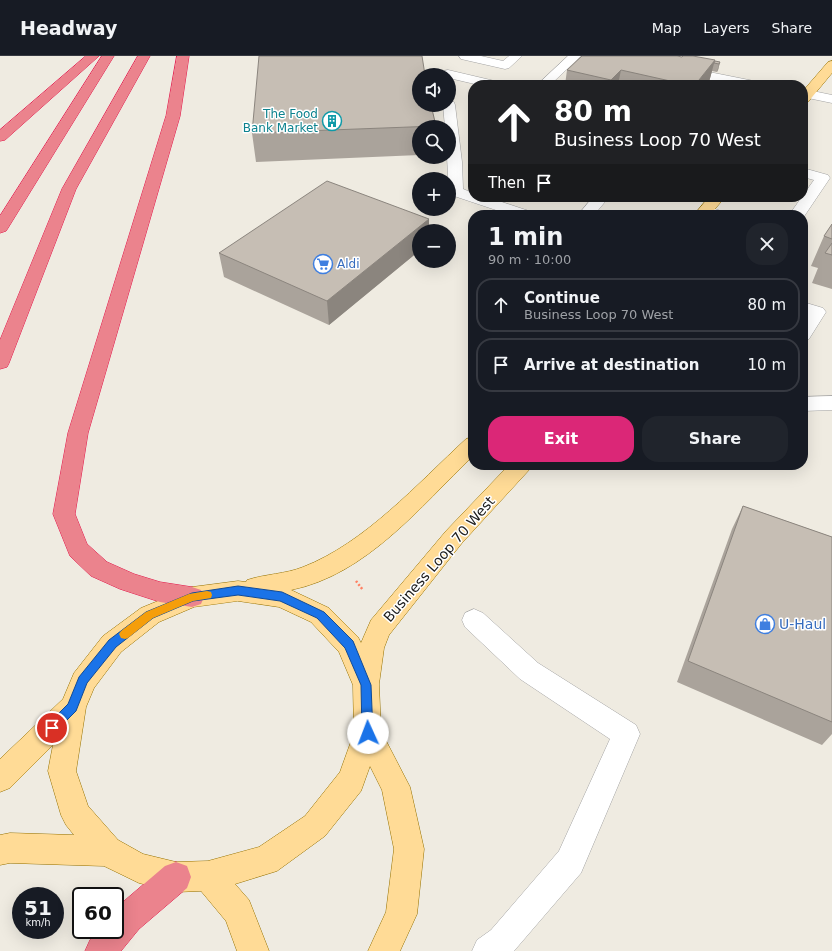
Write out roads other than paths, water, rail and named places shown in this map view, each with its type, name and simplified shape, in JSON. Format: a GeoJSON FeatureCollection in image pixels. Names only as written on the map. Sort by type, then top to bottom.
{"type":"FeatureCollection","features":[{"type":"Feature","properties":{"kind":"highway"},"geometry":{"type":"LineString","coordinates":[[0,137],[93,56]]}},
{"type":"Feature","properties":{"kind":"highway"},"geometry":{"type":"LineString","coordinates":[[0,228],[108,56]]}},
{"type":"Feature","properties":{"kind":"highway"},"geometry":{"type":"LineString","coordinates":[[0,363],[69,189],[144,56]]}},
{"type":"Feature","properties":{"kind":"highway"},"geometry":{"type":"LineString","coordinates":[[183,56],[173,116],[78,434],[64,514],[78,549],[99,569],[128,582],[160,592],[192,597]]}},
{"type":"Feature","properties":{"kind":"highway"},"geometry":{"type":"LineString","coordinates":[[102,951],[128,918],[176,877]]}},
{"type":"Feature","properties":{"kind":"main road"},"geometry":{"type":"LineString","coordinates":[[808,91],[832,65]]}},
{"type":"Feature","properties":{"kind":"main road"},"geometry":{"type":"LineString","coordinates":[[238,590],[282,596],[320,615],[350,645],[366,685],[368,733],[351,781],[316,826],[266,860],[208,876],[176,877],[139,868],[107,851],[76,815],[62,771],[72,708],[82,681],[112,644],[150,615],[192,597],[306,577],[341,560],[375,537],[468,449]]}},
{"type":"Feature","properties":{"kind":"main road","name":"Business Loop 70 West"},"geometry":{"type":"LineString","coordinates":[[366,685],[371,648],[380,628],[454,537],[517,470]]}},
{"type":"Feature","properties":{"kind":"main road"},"geometry":{"type":"LineString","coordinates":[[0,778],[72,708]]}},
{"type":"Feature","properties":{"kind":"main road"},"geometry":{"type":"LineString","coordinates":[[368,733],[396,787],[409,849],[401,914],[384,951]]}},
{"type":"Feature","properties":{"kind":"main road"},"geometry":{"type":"LineString","coordinates":[[0,850],[10,848],[107,851]]}},
{"type":"Feature","properties":{"kind":"main road"},"geometry":{"type":"LineString","coordinates":[[208,876],[238,911],[253,951]]}},
{"type":"Feature","properties":{"kind":"street"},"geometry":{"type":"LineString","coordinates":[[465,56],[505,65],[516,56]]}},
{"type":"Feature","properties":{"kind":"street"},"geometry":{"type":"LineString","coordinates":[[549,80],[575,56]]}},
{"type":"Feature","properties":{"kind":"street"},"geometry":{"type":"LineString","coordinates":[[622,56],[676,70],[728,80]]}},
{"type":"Feature","properties":{"kind":"street"},"geometry":{"type":"LineString","coordinates":[[456,76],[473,80]]}},
{"type":"Feature","properties":{"kind":"street"},"geometry":{"type":"LineString","coordinates":[[808,96],[832,99]]}},
{"type":"Feature","properties":{"kind":"street"},"geometry":{"type":"LineString","coordinates":[[450,112],[455,162],[456,192],[468,196]]}},
{"type":"Feature","properties":{"kind":"street"},"geometry":{"type":"LineString","coordinates":[[808,200],[832,165]]}},
{"type":"Feature","properties":{"kind":"street"},"geometry":{"type":"LineString","coordinates":[[808,176],[832,195]]}},
{"type":"Feature","properties":{"kind":"street"},"geometry":{"type":"LineString","coordinates":[[487,202],[512,210]]}},
{"type":"Feature","properties":{"kind":"street"},"geometry":{"type":"LineString","coordinates":[[590,210],[597,202]]}},
{"type":"Feature","properties":{"kind":"street"},"geometry":{"type":"LineString","coordinates":[[808,327],[817,312]]}},
{"type":"Feature","properties":{"kind":"street"},"geometry":{"type":"LineString","coordinates":[[808,404],[832,403]]}},
{"type":"Feature","properties":{"kind":"street"},"geometry":{"type":"LineString","coordinates":[[474,620],[529,671],[626,734],[570,862],[502,941],[488,951]]}},
{"type":"Feature","properties":{"kind":"place","name":"The Food Bank Market"},"geometry":{"type":"Point","coordinates":[332,121]}},
{"type":"Feature","properties":{"kind":"place","name":"Aldi"},"geometry":{"type":"Point","coordinates":[323,264]}},
{"type":"Feature","properties":{"kind":"place","name":"U-Haul"},"geometry":{"type":"Point","coordinates":[765,624]}}]}
